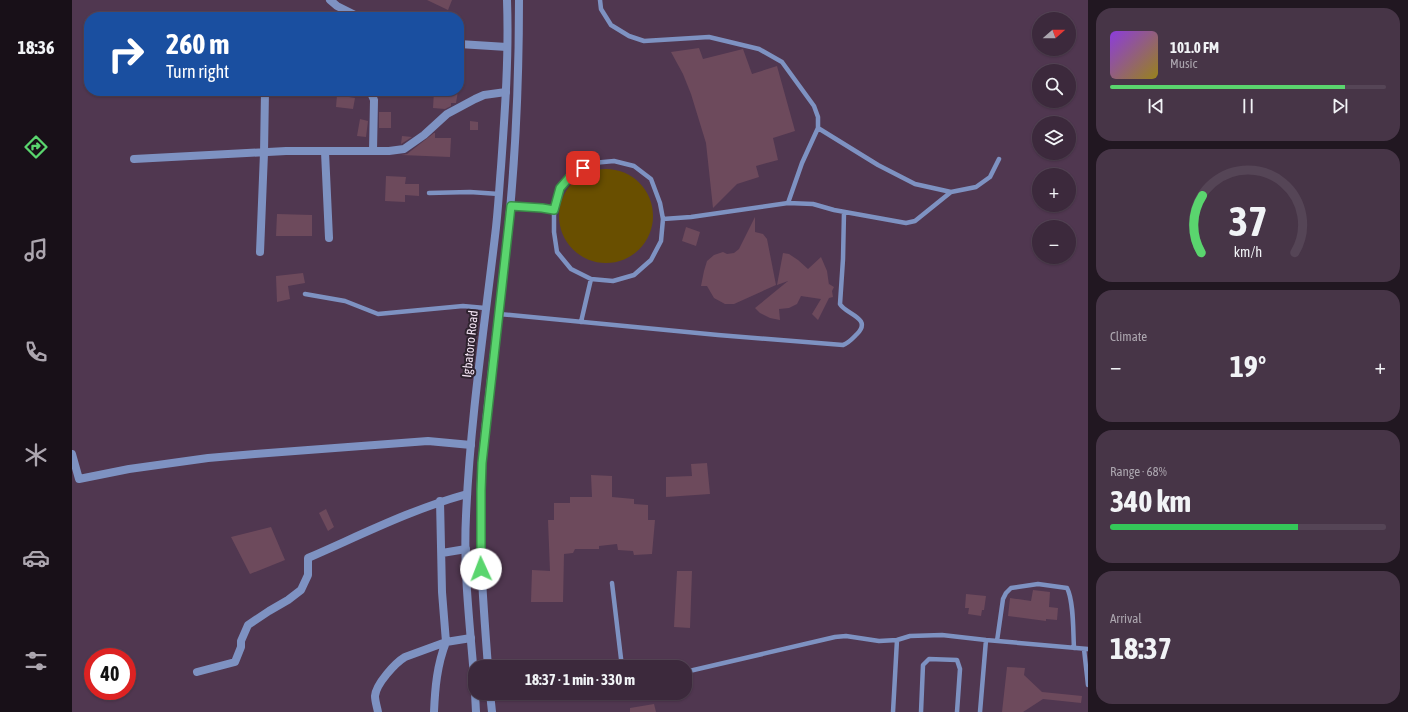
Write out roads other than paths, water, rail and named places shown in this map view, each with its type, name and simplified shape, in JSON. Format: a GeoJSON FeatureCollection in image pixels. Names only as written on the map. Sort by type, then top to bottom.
{"type":"FeatureCollection","features":[{"type":"Feature","properties":{"kind":"street"},"geometry":{"type":"LineString","coordinates":[[330,0],[337,6],[348,12]]}},
{"type":"Feature","properties":{"kind":"street","name":"Igbatoro Road"},"geometry":{"type":"LineString","coordinates":[[473,660],[466,549],[467,494],[485,308],[499,194],[505,118],[508,47],[507,0]]}},
{"type":"Feature","properties":{"kind":"street","name":"Igbatoro Road"},"geometry":{"type":"LineString","coordinates":[[487,660],[482,596],[482,463],[511,206],[519,58],[519,0]]}},
{"type":"Feature","properties":{"kind":"street"},"geometry":{"type":"LineString","coordinates":[[464,44],[508,47]]}},
{"type":"Feature","properties":{"kind":"street"},"geometry":{"type":"LineString","coordinates":[[134,159],[286,151],[389,151],[404,149],[424,135],[447,114],[484,95],[506,92]]}},
{"type":"Feature","properties":{"kind":"street"},"geometry":{"type":"LineString","coordinates":[[260,252],[265,96]]}},
{"type":"Feature","properties":{"kind":"street"},"geometry":{"type":"LineString","coordinates":[[372,96],[374,100],[373,151]]}},
{"type":"Feature","properties":{"kind":"street"},"geometry":{"type":"LineString","coordinates":[[505,118],[516,120]]}},
{"type":"Feature","properties":{"kind":"street"},"geometry":{"type":"LineString","coordinates":[[325,152],[329,238]]}},
{"type":"Feature","properties":{"kind":"street"},"geometry":{"type":"LineString","coordinates":[[72,454],[76,479],[150,466],[208,458],[428,442],[471,445]]}},
{"type":"Feature","properties":{"kind":"street"},"geometry":{"type":"LineString","coordinates":[[197,672],[235,662],[241,646],[241,641],[248,625],[301,590],[308,575],[308,558],[416,510],[440,501],[467,494]]}},
{"type":"Feature","properties":{"kind":"street"},"geometry":{"type":"LineString","coordinates":[[434,712],[436,677],[446,642],[442,592],[440,501]]}},
{"type":"Feature","properties":{"kind":"street"},"geometry":{"type":"LineString","coordinates":[[442,553],[466,549]]}},
{"type":"Feature","properties":{"kind":"street"},"geometry":{"type":"LineString","coordinates":[[378,712],[375,696],[377,691],[390,669],[400,660],[446,642],[471,638]]}},
{"type":"Feature","properties":{"kind":"street"},"geometry":{"type":"LineString","coordinates":[[475,700],[476,712]]}},
{"type":"Feature","properties":{"kind":"street"},"geometry":{"type":"LineString","coordinates":[[491,700],[492,712]]}},
{"type":"Feature","properties":{"kind":"lane"},"geometry":{"type":"LineString","coordinates":[[600,0],[601,8],[611,25],[629,36],[644,41],[708,37],[759,49],[782,62],[814,106],[818,117],[818,128],[802,162],[788,203]]}},
{"type":"Feature","properties":{"kind":"lane"},"geometry":{"type":"LineString","coordinates":[[818,128],[878,165],[914,184],[951,192],[976,187],[990,177],[998,159]]}},
{"type":"Feature","properties":{"kind":"lane"},"geometry":{"type":"LineString","coordinates":[[614,161],[634,166],[652,179],[660,203],[663,219],[661,241],[651,260],[634,275],[613,281],[591,280],[571,269],[557,252],[554,232],[554,210],[560,188],[574,172],[593,163],[614,161]]}},
{"type":"Feature","properties":{"kind":"lane"},"geometry":{"type":"LineString","coordinates":[[429,193],[470,192],[499,194]]}},
{"type":"Feature","properties":{"kind":"lane"},"geometry":{"type":"LineString","coordinates":[[663,219],[691,217],[788,203],[813,204],[844,212],[906,223],[915,221],[951,192]]}},
{"type":"Feature","properties":{"kind":"lane"},"geometry":{"type":"LineString","coordinates":[[511,206],[554,210]]}},
{"type":"Feature","properties":{"kind":"lane"},"geometry":{"type":"LineString","coordinates":[[499,314],[835,345],[848,344],[860,330],[862,325],[860,319],[853,313],[843,308],[840,304],[844,212]]}},
{"type":"Feature","properties":{"kind":"lane"},"geometry":{"type":"LineString","coordinates":[[581,322],[591,280]]}},
{"type":"Feature","properties":{"kind":"lane"},"geometry":{"type":"LineString","coordinates":[[305,294],[345,301],[378,314],[463,306],[485,308]]}},
{"type":"Feature","properties":{"kind":"lane"},"geometry":{"type":"LineString","coordinates":[[612,583],[621,660]]}},
{"type":"Feature","properties":{"kind":"lane"},"geometry":{"type":"LineString","coordinates":[[997,641],[1003,599],[1006,593],[1011,588],[1038,584],[1067,588],[1071,601],[1074,648]]}},
{"type":"Feature","properties":{"kind":"lane"},"geometry":{"type":"LineString","coordinates":[[692,670],[835,637],[846,636],[879,641],[897,640],[910,636],[942,634],[986,640],[1086,649],[1088,685]]}},
{"type":"Feature","properties":{"kind":"lane"},"geometry":{"type":"LineString","coordinates":[[893,712],[897,640]]}},
{"type":"Feature","properties":{"kind":"lane"},"geometry":{"type":"LineString","coordinates":[[980,712],[986,640]]}},
{"type":"Feature","properties":{"kind":"lane"},"geometry":{"type":"LineString","coordinates":[[921,712],[923,665],[930,659],[957,660],[960,669],[957,712]]}}]}
